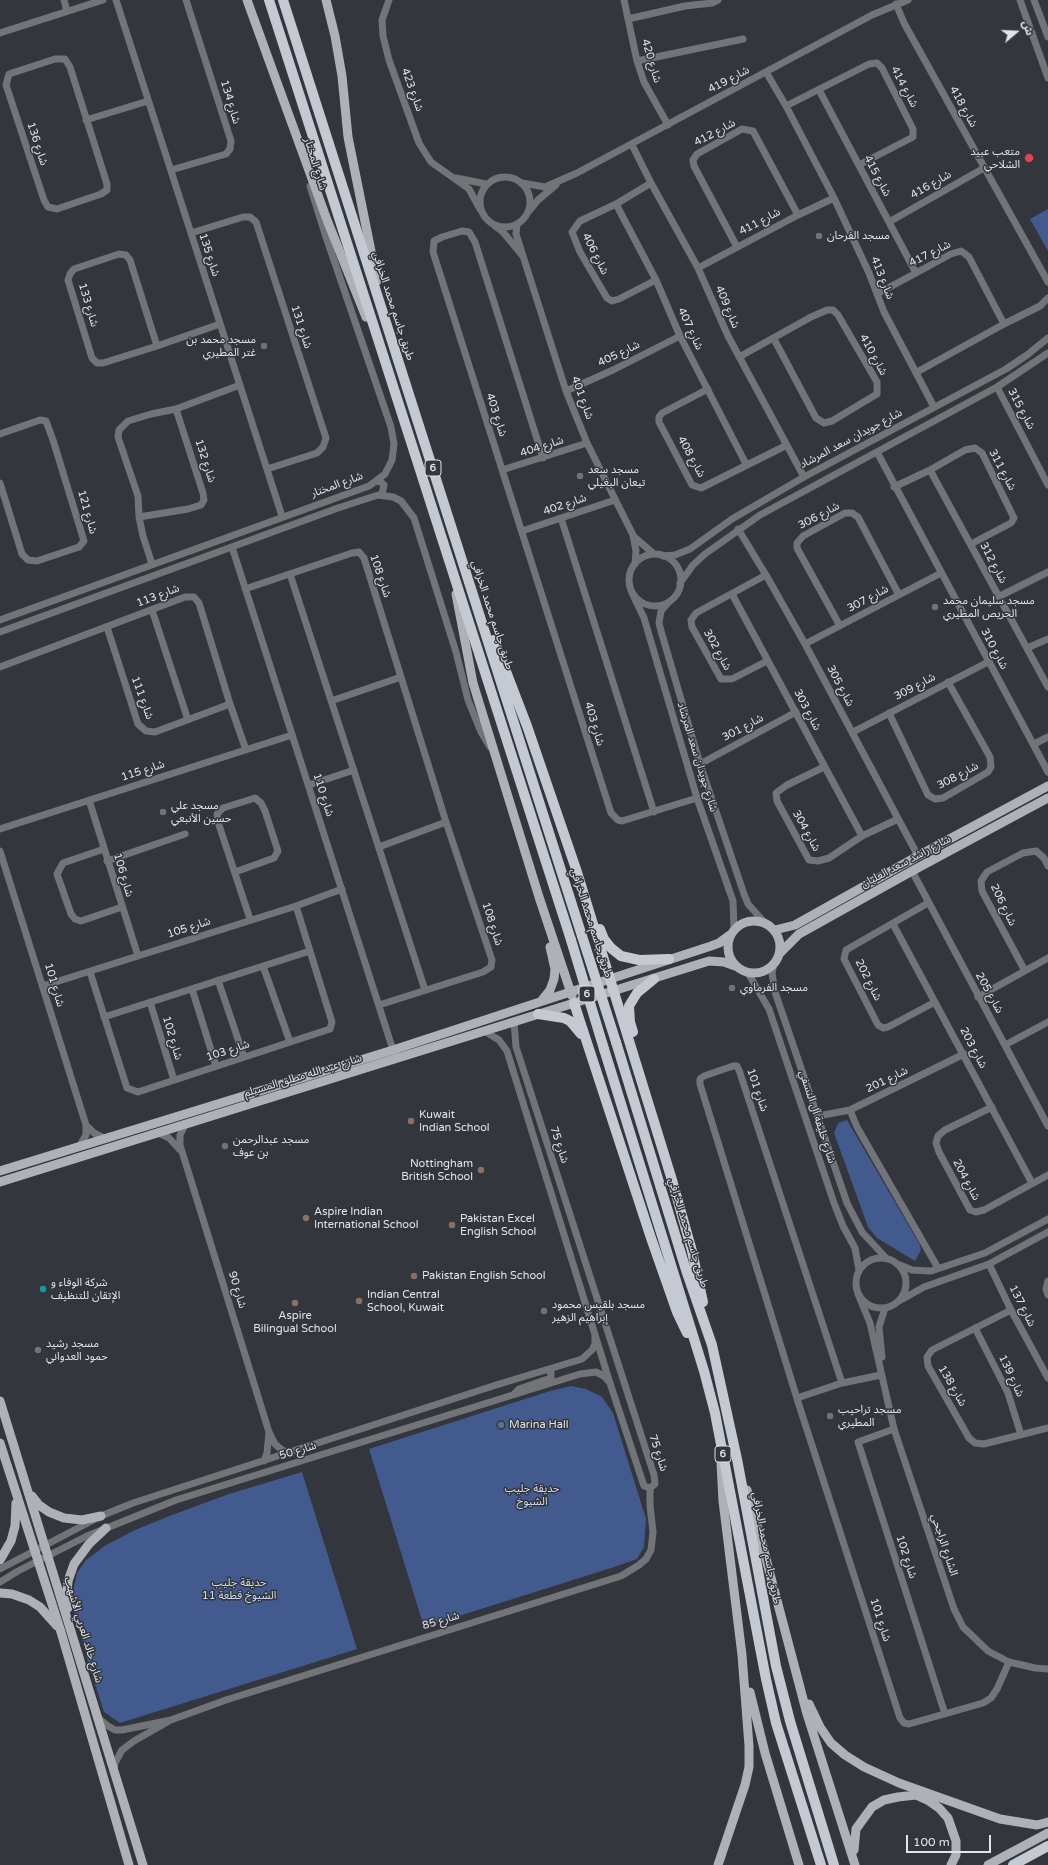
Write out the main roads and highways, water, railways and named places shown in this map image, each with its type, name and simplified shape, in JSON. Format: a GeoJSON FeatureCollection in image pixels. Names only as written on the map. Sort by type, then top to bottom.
{"type":"FeatureCollection","features":[{"type":"Feature","properties":{"kind":"highway","name":"6"},"geometry":{"type":"LineString","coordinates":[[269,0],[571,940],[704,1371],[720,1439],[776,1723],[821,1865]]}},
{"type":"Feature","properties":{"kind":"highway","name":"طريق جاسم محمد الخرافي"},"geometry":{"type":"LineString","coordinates":[[283,0],[616,1042],[686,1270],[712,1345],[737,1459],[776,1666],[790,1721],[834,1865]]}},
{"type":"Feature","properties":{"kind":"highway"},"geometry":{"type":"LineString","coordinates":[[459,549],[527,726],[576,869],[672,1180],[692,1251],[712,1345]]}},
{"type":"Feature","properties":{"kind":"highway"},"geometry":{"type":"LineString","coordinates":[[576,869],[604,938],[611,948],[621,956],[633,959],[670,959]]}},
{"type":"Feature","properties":{"kind":"highway"},"geometry":{"type":"LineString","coordinates":[[654,979],[636,993],[629,1006],[630,1022],[655,1108],[660,1141]]}},
{"type":"Feature","properties":{"kind":"highway"},"geometry":{"type":"LineString","coordinates":[[574,1003],[677,1312],[704,1371]]}},
{"type":"Feature","properties":{"kind":"highway"},"geometry":{"type":"LineString","coordinates":[[538,1014],[558,1017],[570,1021],[576,1027],[588,1048]]}},
{"type":"Feature","properties":{"kind":"highway"},"geometry":{"type":"LineString","coordinates":[[1013,1865],[1048,1846]]}},
{"type":"Feature","properties":{"kind":"main road"},"geometry":{"type":"LineString","coordinates":[[247,0],[327,220],[386,364]]}},
{"type":"Feature","properties":{"kind":"main road"},"geometry":{"type":"LineString","coordinates":[[326,0],[339,56],[345,97],[348,136],[383,314]]}},
{"type":"Feature","properties":{"kind":"main road"},"geometry":{"type":"LineString","coordinates":[[451,567],[473,683],[539,897],[574,1003]]}},
{"type":"Feature","properties":{"kind":"main road","name":"شارع راشد سعد العلبان"},"geometry":{"type":"LineString","coordinates":[[774,930],[795,925],[1021,799],[1048,786]]}},
{"type":"Feature","properties":{"kind":"main road","name":"شارع راشد سعد العلبان"},"geometry":{"type":"LineString","coordinates":[[780,953],[799,934],[1048,798]]}},
{"type":"Feature","properties":{"kind":"main road"},"geometry":{"type":"LineString","coordinates":[[1021,799],[1025,802],[1027,809]]}},
{"type":"Feature","properties":{"kind":"main road"},"geometry":{"type":"LineString","coordinates":[[944,842],[942,849],[948,852]]}},
{"type":"Feature","properties":{"kind":"main road"},"geometry":{"type":"LineString","coordinates":[[539,897],[555,969],[553,985],[542,1000]]}},
{"type":"Feature","properties":{"kind":"main road"},"geometry":{"type":"LineString","coordinates":[[609,978],[719,943],[741,924],[749,921],[757,920],[765,923],[774,930],[778,937],[780,953],[774,964],[762,972],[748,973],[724,962],[709,961],[613,991]]}},
{"type":"Feature","properties":{"kind":"main road"},"geometry":{"type":"LineString","coordinates":[[732,932],[728,943],[728,951],[735,966]]}},
{"type":"Feature","properties":{"kind":"main road","name":"شارع عبد الله مطلق المسيلم"},"geometry":{"type":"LineString","coordinates":[[0,1171],[80,1145],[393,1050],[609,978]]}},
{"type":"Feature","properties":{"kind":"main road","name":"شارع عبد الله مطلق المسيلم"},"geometry":{"type":"LineString","coordinates":[[0,1182],[486,1032],[613,991]]}},
{"type":"Feature","properties":{"kind":"main road"},"geometry":{"type":"LineString","coordinates":[[453,1030],[456,1041]]}},
{"type":"Feature","properties":{"kind":"main road"},"geometry":{"type":"LineString","coordinates":[[264,1089],[262,1095],[266,1100]]}},
{"type":"Feature","properties":{"kind":"main road"},"geometry":{"type":"LineString","coordinates":[[248,1094],[252,1098],[251,1104]]}},
{"type":"Feature","properties":{"kind":"main road","name":"شارع خالد العربي الأشهب"},"geometry":{"type":"LineString","coordinates":[[0,1401],[143,1865]]}},
{"type":"Feature","properties":{"kind":"main road"},"geometry":{"type":"LineString","coordinates":[[718,1865],[745,1785],[749,1767],[749,1746],[742,1655],[723,1501],[720,1439]]}},
{"type":"Feature","properties":{"kind":"main road","name":"شارع خالد العربي الأشهب"},"geometry":{"type":"LineString","coordinates":[[0,1443],[61,1632],[129,1865]]}},
{"type":"Feature","properties":{"kind":"main road"},"geometry":{"type":"LineString","coordinates":[[737,1459],[760,1536],[806,1714],[856,1865]]}},
{"type":"Feature","properties":{"kind":"main road"},"geometry":{"type":"LineString","coordinates":[[27,1490],[39,1505],[49,1512],[64,1518],[82,1520],[101,1516]]}},
{"type":"Feature","properties":{"kind":"main road"},"geometry":{"type":"LineString","coordinates":[[0,1560],[11,1541],[15,1526],[16,1493]]}},
{"type":"Feature","properties":{"kind":"main road"},"geometry":{"type":"LineString","coordinates":[[69,1624],[67,1592],[71,1570],[79,1556],[106,1528]]}},
{"type":"Feature","properties":{"kind":"main road"},"geometry":{"type":"LineString","coordinates":[[0,1593],[12,1594],[29,1600],[40,1608],[61,1632]]}},
{"type":"Feature","properties":{"kind":"main road"},"geometry":{"type":"LineString","coordinates":[[780,1613],[812,1711],[831,1743],[845,1755],[864,1767],[899,1782],[1000,1819],[1037,1825],[1048,1822]]}},
{"type":"Feature","properties":{"kind":"main road"},"geometry":{"type":"LineString","coordinates":[[742,1655],[765,1753],[799,1865]]}},
{"type":"Feature","properties":{"kind":"main road"},"geometry":{"type":"LineString","coordinates":[[856,1865],[854,1839],[856,1829],[872,1807],[884,1800],[898,1796],[916,1795],[939,1808],[948,1818],[956,1841],[956,1855],[951,1865]]}},
{"type":"Feature","properties":{"kind":"main road"},"geometry":{"type":"LineString","coordinates":[[988,1865],[1048,1833]]}},
{"type":"Feature","properties":{"kind":"main road"},"geometry":{"type":"LineString","coordinates":[[122,1842],[134,1865]]}},
{"type":"Feature","properties":{"kind":"place","name":"متعب عبيد الشلاحي"},"geometry":{"type":"Point","coordinates":[1029,158]}},
{"type":"Feature","properties":{"kind":"place","name":"مسجد الفرحان"},"geometry":{"type":"Point","coordinates":[819,236]}},
{"type":"Feature","properties":{"kind":"place","name":"مسجد محمد بن غتر المطيري"},"geometry":{"type":"Point","coordinates":[264,346]}},
{"type":"Feature","properties":{"kind":"place","name":"مسجد سعد تيعان البغيلي"},"geometry":{"type":"Point","coordinates":[580,476]}},
{"type":"Feature","properties":{"kind":"place","name":"مسجد سليمان محمد الحريص المطيري"},"geometry":{"type":"Point","coordinates":[935,607]}},
{"type":"Feature","properties":{"kind":"place","name":"مسجد علي حسين الأنبعي"},"geometry":{"type":"Point","coordinates":[163,812]}},
{"type":"Feature","properties":{"kind":"place","name":"مسجد الفرماوي"},"geometry":{"type":"Point","coordinates":[732,988]}},
{"type":"Feature","properties":{"kind":"place","name":"Kuwait Indian School"},"geometry":{"type":"Point","coordinates":[411,1121]}},
{"type":"Feature","properties":{"kind":"place","name":"مسجد عبدالرحمن بن عوف"},"geometry":{"type":"Point","coordinates":[225,1146]}},
{"type":"Feature","properties":{"kind":"place","name":"Nottingham British School"},"geometry":{"type":"Point","coordinates":[481,1170]}},
{"type":"Feature","properties":{"kind":"place","name":"Aspire Indian International School"},"geometry":{"type":"Point","coordinates":[306,1218]}},
{"type":"Feature","properties":{"kind":"place","name":"Pakistan Excel English School"},"geometry":{"type":"Point","coordinates":[452,1225]}},
{"type":"Feature","properties":{"kind":"place","name":"Pakistan English School"},"geometry":{"type":"Point","coordinates":[414,1276]}},
{"type":"Feature","properties":{"kind":"place","name":"شركة الوفاء و الإتقان للتنظيف"},"geometry":{"type":"Point","coordinates":[43,1289]}},
{"type":"Feature","properties":{"kind":"place","name":"Indian Central School, Kuwait"},"geometry":{"type":"Point","coordinates":[359,1301]}},
{"type":"Feature","properties":{"kind":"place","name":"Aspire Bilingual School"},"geometry":{"type":"Point","coordinates":[295,1303]}},
{"type":"Feature","properties":{"kind":"place","name":"مسجد بلقيس محمود إبراهيم الزهير"},"geometry":{"type":"Point","coordinates":[544,1311]}},
{"type":"Feature","properties":{"kind":"place","name":"مسجد رشيد حمود العدواني"},"geometry":{"type":"Point","coordinates":[38,1350]}},
{"type":"Feature","properties":{"kind":"place","name":"مسجد تراحيب المطيري"},"geometry":{"type":"Point","coordinates":[830,1416]}},
{"type":"Feature","properties":{"kind":"place","name":"Marina Hall"},"geometry":{"type":"Point","coordinates":[501,1425]}},
{"type":"Feature","properties":{"kind":"park label","name":"حديقة جليب الشيوخ"},"geometry":{"type":"Point","coordinates":[532,1495]}},
{"type":"Feature","properties":{"kind":"park label","name":"حديقة جليب الشيوخ قطعة 11"},"geometry":{"type":"Point","coordinates":[239,1589]}}]}
